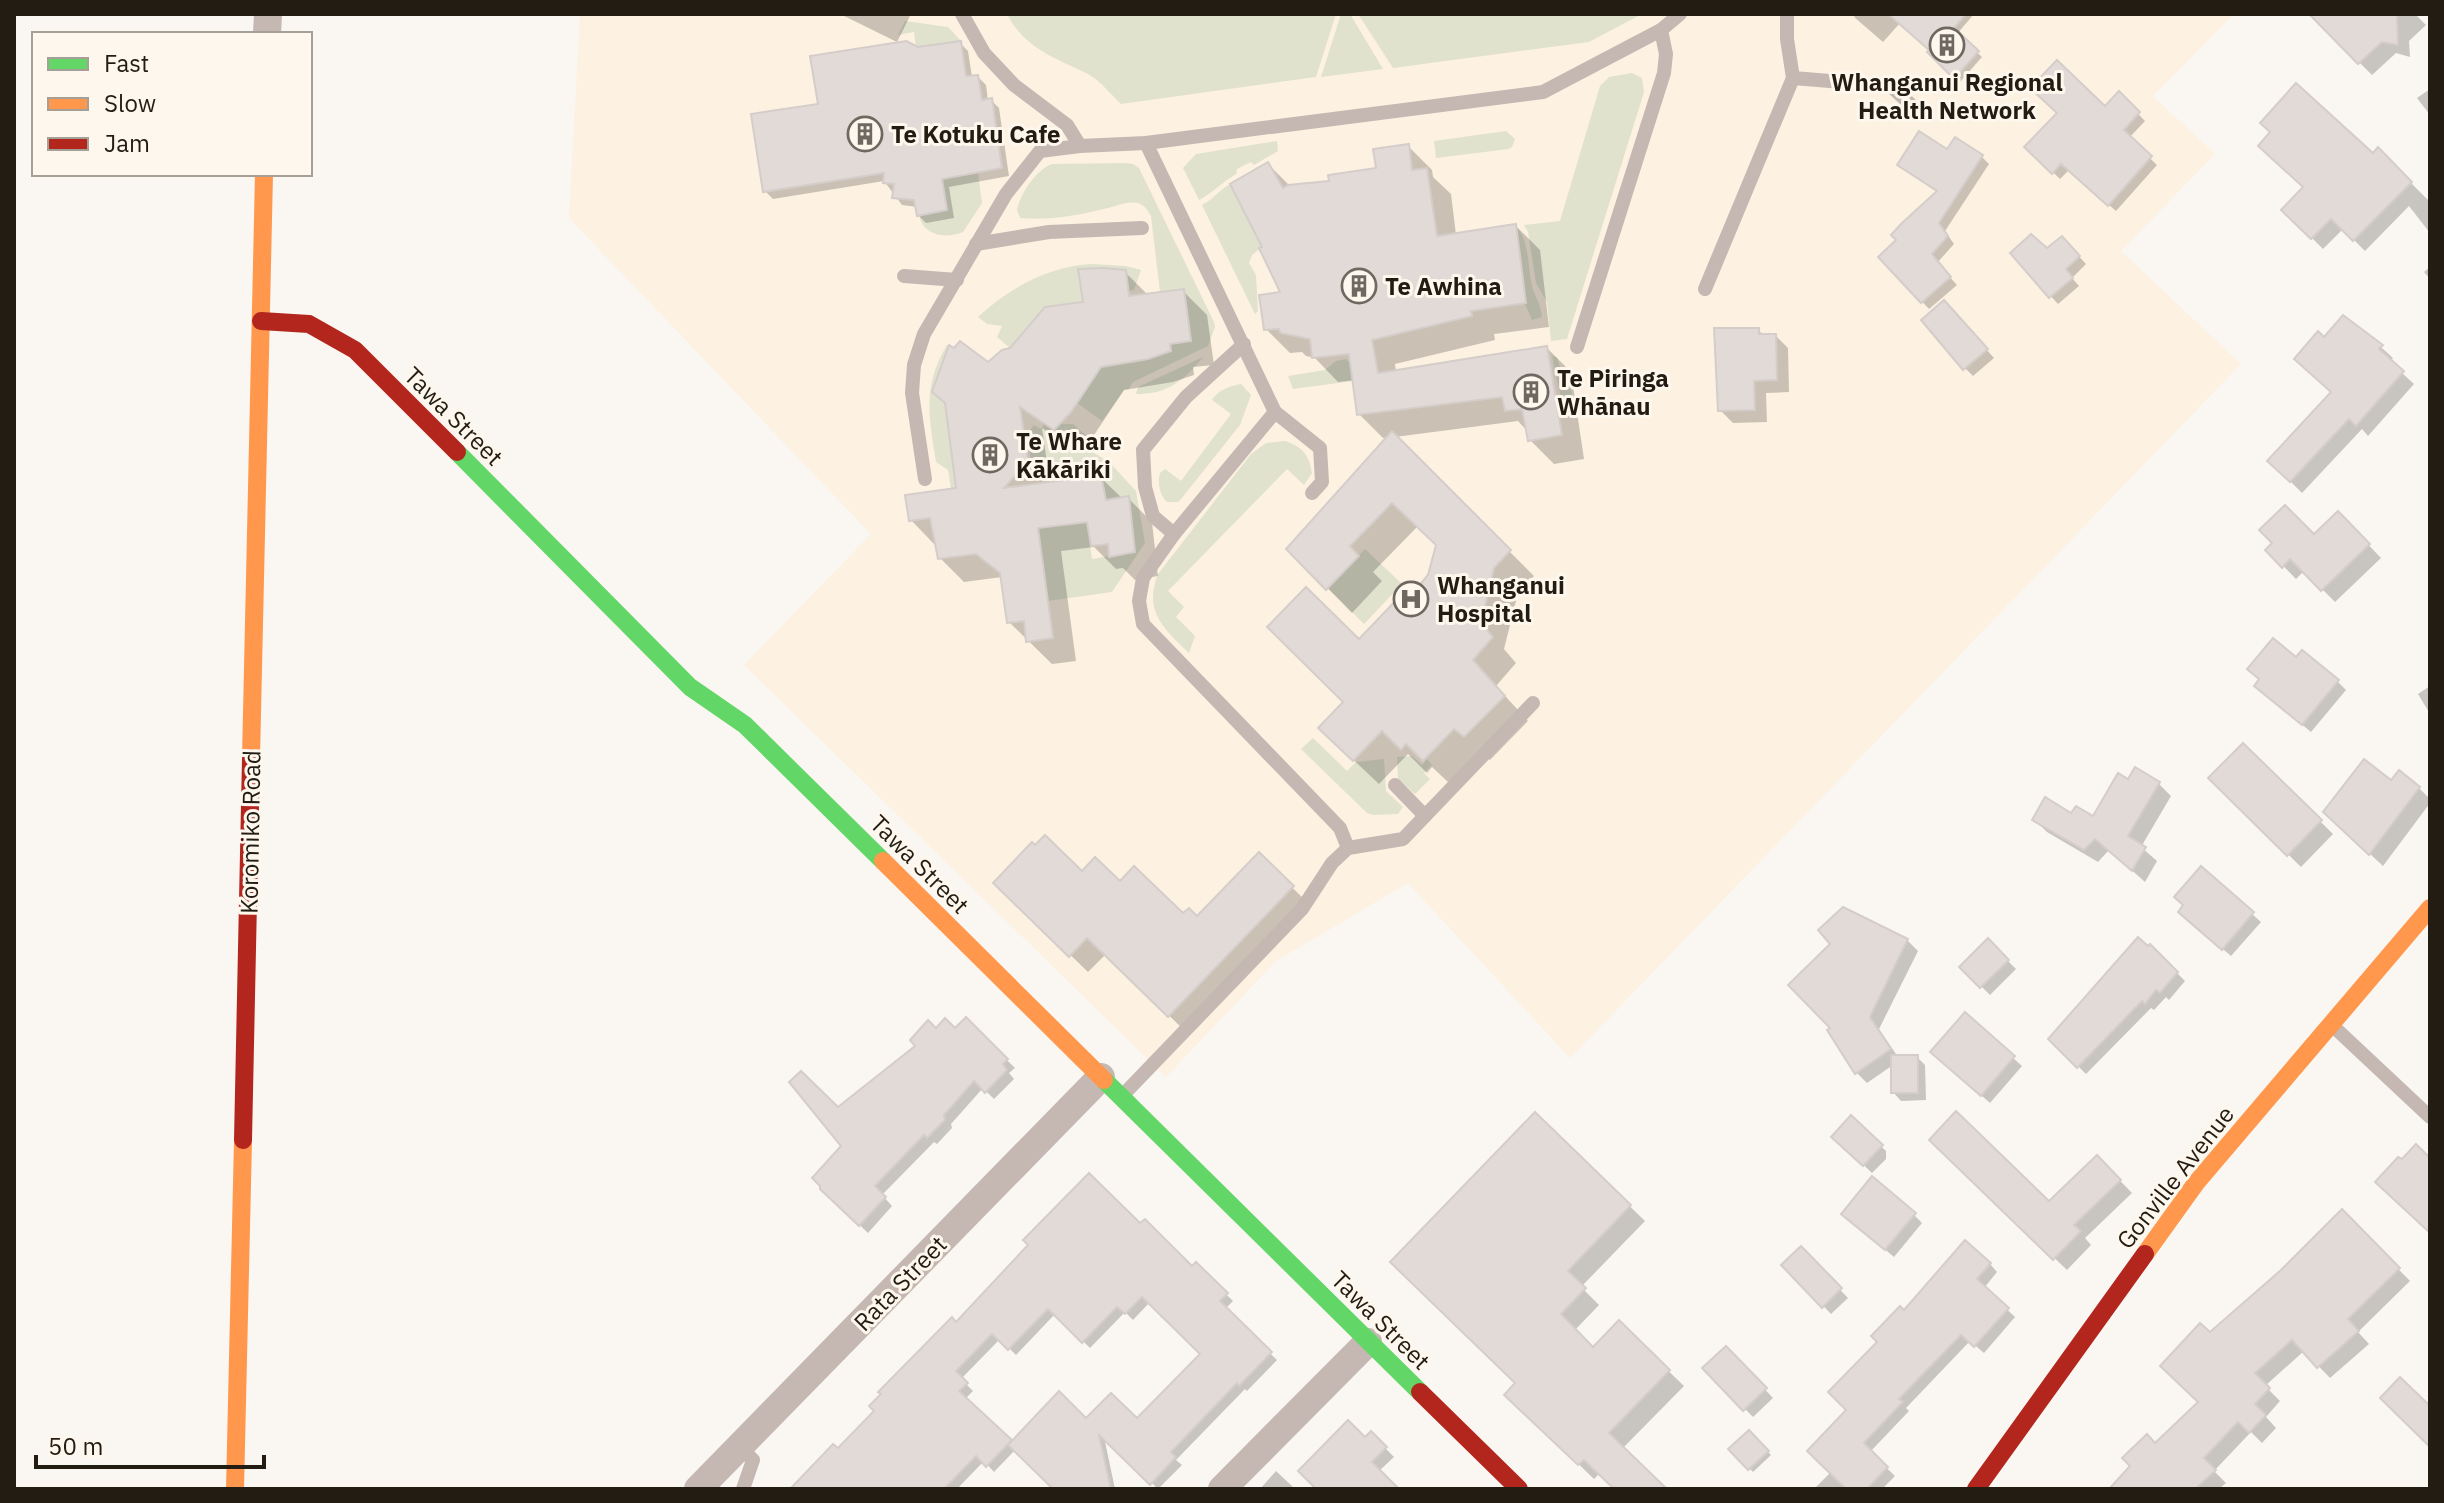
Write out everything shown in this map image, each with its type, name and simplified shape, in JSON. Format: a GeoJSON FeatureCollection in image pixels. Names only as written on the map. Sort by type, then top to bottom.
{"type":"FeatureCollection","features":[{"type":"Feature","properties":{"kind":"street","name":"Koromiko Road"},"geometry":{"type":"LineString","coordinates":[[235,1489],[264,176]]}},
{"type":"Feature","properties":{"kind":"street","name":"Tawa Street"},"geometry":{"type":"LineString","coordinates":[[261,321],[309,324],[355,350],[690,687],[745,725],[1519,1489]]}},
{"type":"Feature","properties":{"kind":"street","name":"Gonville Avenue"},"geometry":{"type":"LineString","coordinates":[[1976,1489],[2196,1183],[2430,908]]}},
{"type":"Feature","properties":{"kind":"street","name":"Rata Street"},"geometry":{"type":"LineString","coordinates":[[698,1489],[1111,1087]]}},
{"type":"Feature","properties":{"kind":"street"},"geometry":{"type":"LineString","coordinates":[[1222,1489],[1368,1342]]}},
{"type":"Feature","properties":{"kind":"lane"},"geometry":{"type":"LineString","coordinates":[[962,14],[984,53],[1014,85],[1067,125],[1080,146]]}},
{"type":"Feature","properties":{"kind":"lane"},"geometry":{"type":"LineString","coordinates":[[925,479],[912,393],[914,365],[924,334],[1006,194],[1040,151],[1146,143],[1543,92],[1661,30],[1680,14]]}},
{"type":"Feature","properties":{"kind":"lane"},"geometry":{"type":"LineString","coordinates":[[1705,289],[1793,78],[1787,14]]}},
{"type":"Feature","properties":{"kind":"lane"},"geometry":{"type":"LineString","coordinates":[[1577,347],[1664,73],[1666,54],[1661,30]]}},
{"type":"Feature","properties":{"kind":"lane"},"geometry":{"type":"LineString","coordinates":[[1793,78],[1891,86],[1911,105]]}},
{"type":"Feature","properties":{"kind":"lane"},"geometry":{"type":"LineString","coordinates":[[1146,143],[1275,412],[1320,448],[1322,482],[1312,493]]}},
{"type":"Feature","properties":{"kind":"lane"},"geometry":{"type":"LineString","coordinates":[[976,244],[1049,232],[1142,228]]}},
{"type":"Feature","properties":{"kind":"lane"},"geometry":{"type":"LineString","coordinates":[[904,276],[957,280]]}},
{"type":"Feature","properties":{"kind":"lane"},"geometry":{"type":"LineString","coordinates":[[1174,534],[1153,516],[1145,487],[1143,450],[1186,397],[1244,344]]}},
{"type":"Feature","properties":{"kind":"lane"},"geometry":{"type":"LineString","coordinates":[[1275,412],[1174,534],[1143,578],[1139,601],[1143,624],[1340,828],[1348,848]]}},
{"type":"Feature","properties":{"kind":"lane"},"geometry":{"type":"LineString","coordinates":[[1111,1087],[1302,909],[1332,863],[1348,848],[1403,839],[1533,703]]}},
{"type":"Feature","properties":{"kind":"lane"},"geometry":{"type":"LineString","coordinates":[[1395,785],[1425,816]]}},
{"type":"Feature","properties":{"kind":"lane"},"geometry":{"type":"LineString","coordinates":[[2330,1024],[2430,1117]]}},
{"type":"Feature","properties":{"kind":"lane"},"geometry":{"type":"LineString","coordinates":[[740,1447],[753,1460],[743,1489]]}},
{"type":"Feature","properties":{"kind":"shaded area","name":"Whanganui Hospital"},"geometry":{"type":"Polygon","coordinates":[[[580,14],[2234,14],[2153,96],[2215,154],[2121,251],[2241,364],[1570,1058],[1408,883],[1276,961],[1166,1077],[744,665],[871,534],[569,218],[580,14]]]}},
{"type":"Feature","properties":{"kind":"green space"},"geometry":{"type":"Polygon","coordinates":[[[1007,14],[1336,14],[1316,77],[1121,104],[1092,77],[1032,44],[1007,14]]]}},
{"type":"Feature","properties":{"kind":"green space"},"geometry":{"type":"Polygon","coordinates":[[[1341,14],[1350,14],[1383,69],[1321,77],[1341,14]]]}},
{"type":"Feature","properties":{"kind":"green space"},"geometry":{"type":"Polygon","coordinates":[[[1358,14],[1642,14],[1589,42],[1393,68],[1358,14]]]}},
{"type":"Feature","properties":{"kind":"green space"},"geometry":{"type":"Polygon","coordinates":[[[905,21],[948,27],[961,41],[916,48],[914,32],[898,35],[905,21]]]}},
{"type":"Feature","properties":{"kind":"green space"},"geometry":{"type":"Polygon","coordinates":[[[1632,73],[1642,78],[1644,92],[1567,339],[1551,341],[1547,302],[1536,283],[1528,232],[1524,225],[1560,221],[1600,86],[1609,77],[1632,73]]]}},
{"type":"Feature","properties":{"kind":"green space"},"geometry":{"type":"Polygon","coordinates":[[[1506,131],[1515,139],[1509,149],[1436,158],[1434,141],[1506,131]]]}},
{"type":"Feature","properties":{"kind":"green space"},"geometry":{"type":"Polygon","coordinates":[[[1277,141],[1278,151],[1254,165],[1251,162],[1237,169],[1236,174],[1199,200],[1183,168],[1196,154],[1277,141]]]}},
{"type":"Feature","properties":{"kind":"green space"},"geometry":{"type":"Polygon","coordinates":[[[1125,163],[1139,168],[1215,327],[1208,346],[1133,382],[1102,421],[1077,403],[1096,366],[1137,362],[1171,351],[1170,344],[1191,341],[1184,289],[1160,292],[1151,216],[1140,204],[1126,203],[1064,217],[1020,218],[1017,210],[1025,190],[1040,171],[1052,164],[1125,163]]]}},
{"type":"Feature","properties":{"kind":"green space"},"geometry":{"type":"Polygon","coordinates":[[[978,173],[982,203],[963,232],[943,235],[925,228],[919,215],[942,179],[978,173]]]}},
{"type":"Feature","properties":{"kind":"green space"},"geometry":{"type":"Polygon","coordinates":[[[1230,184],[1262,247],[1252,255],[1249,263],[1256,275],[1258,311],[1255,314],[1202,205],[1230,184]]]}},
{"type":"Feature","properties":{"kind":"green space"},"geometry":{"type":"Polygon","coordinates":[[[1517,228],[1526,247],[1532,286],[1542,317],[1532,320],[1525,304],[1517,228]]]}},
{"type":"Feature","properties":{"kind":"green space"},"geometry":{"type":"Polygon","coordinates":[[[1092,264],[1141,270],[1134,290],[1129,291],[1126,270],[1079,269],[1083,302],[1045,307],[1010,348],[997,337],[1002,326],[987,324],[978,317],[1030,280],[1060,269],[1092,264]]]}},
{"type":"Feature","properties":{"kind":"green space"},"geometry":{"type":"Polygon","coordinates":[[[947,345],[950,347],[932,392],[948,405],[956,488],[951,489],[948,470],[936,462],[930,416],[931,388],[934,375],[947,345]]]}},
{"type":"Feature","properties":{"kind":"green space"},"geometry":{"type":"Polygon","coordinates":[[[1552,356],[1557,357],[1564,380],[1572,392],[1571,400],[1558,415],[1556,400],[1561,398],[1552,356]]]}},
{"type":"Feature","properties":{"kind":"green space"},"geometry":{"type":"Polygon","coordinates":[[[1203,357],[1189,373],[1166,389],[1136,394],[1138,387],[1203,357]]]}},
{"type":"Feature","properties":{"kind":"green space"},"geometry":{"type":"Polygon","coordinates":[[[1346,359],[1351,364],[1353,381],[1293,389],[1288,376],[1325,370],[1336,361],[1346,359]]]}},
{"type":"Feature","properties":{"kind":"green space"},"geometry":{"type":"Polygon","coordinates":[[[1241,384],[1251,395],[1240,425],[1181,499],[1167,502],[1160,489],[1160,473],[1165,469],[1181,481],[1231,414],[1212,400],[1225,389],[1241,384]]]}},
{"type":"Feature","properties":{"kind":"green space"},"geometry":{"type":"Polygon","coordinates":[[[1045,423],[1054,430],[1060,424],[1073,424],[1089,438],[1084,447],[1104,459],[1095,472],[1034,480],[1027,434],[1034,425],[1041,429],[1045,423]]]}},
{"type":"Feature","properties":{"kind":"green space"},"geometry":{"type":"Polygon","coordinates":[[[1285,441],[1301,449],[1309,461],[1312,473],[1304,485],[1287,469],[1168,591],[1184,607],[1176,617],[1195,636],[1189,653],[1158,618],[1153,599],[1158,574],[1251,454],[1266,443],[1285,441]]]}},
{"type":"Feature","properties":{"kind":"green space"},"geometry":{"type":"Polygon","coordinates":[[[1110,463],[1136,491],[1145,543],[1112,592],[1048,601],[1038,528],[1087,522],[1092,559],[1135,552],[1129,497],[1106,500],[1101,475],[1110,463]]]}},
{"type":"Feature","properties":{"kind":"green space"},"geometry":{"type":"Polygon","coordinates":[[[1365,549],[1402,584],[1364,624],[1328,588],[1365,549]]]}},
{"type":"Feature","properties":{"kind":"green space"},"geometry":{"type":"Polygon","coordinates":[[[1313,738],[1347,771],[1356,762],[1384,759],[1386,791],[1403,807],[1398,814],[1367,813],[1301,749],[1313,738]]]}},
{"type":"Feature","properties":{"kind":"green space"},"geometry":{"type":"Polygon","coordinates":[[[1412,756],[1422,765],[1427,759],[1432,765],[1424,773],[1430,779],[1415,794],[1398,779],[1397,757],[1412,756]]]}},
{"type":"Feature","properties":{"kind":"building","name":"Whanganui Regional Health Network"},"geometry":{"type":"Polygon","coordinates":[[[1888,14],[1966,14],[1954,28],[1979,51],[1954,79],[1927,52],[1929,50],[1888,14]]]}},
{"type":"Feature","properties":{"kind":"building"},"geometry":{"type":"Polygon","coordinates":[[[2309,14],[2397,14],[2398,45],[2382,42],[2358,64],[2309,14]]]}},
{"type":"Feature","properties":{"kind":"building","name":"Te Kotuku Cafe"},"geometry":{"type":"Polygon","coordinates":[[[906,41],[918,47],[961,41],[966,76],[978,75],[982,100],[992,98],[1002,168],[942,179],[947,210],[917,216],[914,200],[892,198],[894,184],[883,183],[884,173],[763,192],[751,114],[818,104],[810,56],[906,41]]]}},
{"type":"Feature","properties":{"kind":"building"},"geometry":{"type":"Polygon","coordinates":[[[2057,60],[2105,106],[2119,91],[2140,112],[2124,130],[2152,156],[2108,206],[2061,164],[2052,174],[2024,147],[2057,113],[2030,88],[2057,60]]]}},
{"type":"Feature","properties":{"kind":"building"},"geometry":{"type":"Polygon","coordinates":[[[2296,83],[2373,153],[2378,147],[2412,182],[2353,241],[2331,219],[2311,239],[2281,210],[2303,187],[2258,146],[2270,132],[2260,123],[2296,83]]]}},
{"type":"Feature","properties":{"kind":"building"},"geometry":{"type":"Polygon","coordinates":[[[1919,131],[1947,149],[1955,137],[1983,155],[1939,223],[1948,236],[1932,254],[1951,277],[1921,303],[1878,257],[1896,240],[1891,235],[1937,191],[1897,165],[1919,131]]]}},
{"type":"Feature","properties":{"kind":"building","name":"Te Awhina"},"geometry":{"type":"Polygon","coordinates":[[[1409,144],[1412,170],[1427,168],[1437,236],[1516,224],[1526,303],[1471,311],[1472,316],[1372,340],[1378,373],[1547,346],[1562,435],[1528,441],[1522,409],[1505,411],[1502,397],[1357,415],[1349,354],[1312,358],[1310,339],[1280,333],[1279,329],[1264,330],[1259,295],[1280,292],[1259,248],[1262,247],[1230,184],[1268,162],[1283,188],[1329,181],[1328,175],[1376,168],[1373,149],[1409,144]]]}},
{"type":"Feature","properties":{"kind":"building"},"geometry":{"type":"Polygon","coordinates":[[[2031,234],[2047,248],[2062,236],[2080,256],[2066,269],[2073,278],[2049,298],[2010,253],[2031,234]]]}},
{"type":"Feature","properties":{"kind":"building","name":"Te Whare Kākāriki"},"geometry":{"type":"Polygon","coordinates":[[[1078,269],[1126,270],[1129,296],[1184,289],[1191,341],[1170,344],[1171,351],[1148,359],[1101,367],[1071,412],[1054,430],[1020,407],[1028,461],[1004,488],[1101,475],[1106,500],[1129,496],[1135,552],[1109,557],[1108,544],[1091,546],[1087,522],[1038,528],[1053,638],[1026,642],[1024,621],[1007,623],[1000,573],[976,554],[938,559],[930,518],[909,521],[905,495],[956,488],[945,403],[932,392],[949,345],[954,348],[960,341],[988,362],[1002,350],[1010,348],[1045,307],[1083,302],[1078,269]]]}},
{"type":"Feature","properties":{"kind":"building"},"geometry":{"type":"Polygon","coordinates":[[[1944,300],[1988,349],[1963,370],[1921,320],[1944,300]]]}},
{"type":"Feature","properties":{"kind":"building"},"geometry":{"type":"Polygon","coordinates":[[[2343,315],[2383,345],[2379,349],[2404,371],[2356,426],[2349,419],[2290,482],[2267,461],[2331,392],[2294,359],[2318,331],[2324,337],[2343,315]]]}},
{"type":"Feature","properties":{"kind":"building"},"geometry":{"type":"Polygon","coordinates":[[[1714,328],[1759,328],[1759,334],[1776,334],[1777,380],[1754,381],[1755,410],[1718,411],[1714,328]]]}},
{"type":"Feature","properties":{"kind":"building"},"geometry":{"type":"Polygon","coordinates":[[[1392,431],[1511,550],[1494,568],[1481,623],[1493,637],[1473,660],[1505,696],[1464,737],[1454,729],[1423,761],[1406,744],[1401,750],[1382,731],[1353,761],[1318,728],[1343,702],[1267,627],[1306,587],[1359,639],[1403,593],[1408,599],[1428,575],[1436,545],[1392,503],[1350,546],[1359,556],[1326,590],[1286,549],[1392,431]]]}},
{"type":"Feature","properties":{"kind":"building"},"geometry":{"type":"Polygon","coordinates":[[[2285,505],[2314,534],[2338,511],[2370,544],[2321,591],[2290,559],[2282,568],[2265,550],[2272,543],[2259,530],[2285,505]]]}},
{"type":"Feature","properties":{"kind":"building"},"geometry":{"type":"Polygon","coordinates":[[[2273,638],[2296,657],[2302,650],[2339,680],[2302,725],[2254,686],[2259,679],[2247,669],[2273,638]]]}},
{"type":"Feature","properties":{"kind":"building"},"geometry":{"type":"Polygon","coordinates":[[[2243,743],[2322,820],[2287,856],[2208,778],[2243,743]]]}},
{"type":"Feature","properties":{"kind":"building"},"geometry":{"type":"Polygon","coordinates":[[[2364,759],[2391,780],[2399,770],[2420,787],[2369,855],[2323,812],[2364,759]]]}},
{"type":"Feature","properties":{"kind":"building"},"geometry":{"type":"Polygon","coordinates":[[[2135,767],[2160,782],[2128,836],[2146,847],[2132,871],[2095,839],[2084,850],[2032,820],[2045,797],[2071,813],[2076,806],[2093,816],[2118,773],[2128,779],[2135,767]]]}},
{"type":"Feature","properties":{"kind":"building"},"geometry":{"type":"Polygon","coordinates":[[[1045,835],[1082,871],[1095,857],[1120,881],[1134,866],[1183,913],[1189,908],[1197,916],[1259,852],[1294,886],[1168,1017],[1087,938],[1069,957],[993,883],[1032,842],[1035,845],[1045,835]]]}},
{"type":"Feature","properties":{"kind":"building"},"geometry":{"type":"Polygon","coordinates":[[[2201,866],[2254,912],[2222,950],[2178,912],[2183,905],[2174,897],[2201,866]]]}},
{"type":"Feature","properties":{"kind":"building"},"geometry":{"type":"Polygon","coordinates":[[[1843,907],[1908,939],[1870,1017],[1891,1049],[1855,1074],[1827,1030],[1830,1028],[1788,985],[1830,944],[1818,930],[1843,907]]]}},
{"type":"Feature","properties":{"kind":"building"},"geometry":{"type":"Polygon","coordinates":[[[2138,937],[2148,946],[2150,944],[2178,972],[2160,993],[2156,990],[2145,1004],[2142,1001],[2077,1068],[2048,1039],[2138,937]]]}},
{"type":"Feature","properties":{"kind":"building"},"geometry":{"type":"Polygon","coordinates":[[[1988,938],[2009,960],[1980,988],[1959,967],[1988,938]]]}},
{"type":"Feature","properties":{"kind":"building"},"geometry":{"type":"Polygon","coordinates":[[[1965,1012],[2015,1056],[1981,1096],[1930,1052],[1965,1012]]]}},
{"type":"Feature","properties":{"kind":"building"},"geometry":{"type":"Polygon","coordinates":[[[966,1017],[1008,1059],[1003,1064],[1007,1070],[985,1093],[974,1081],[944,1115],[945,1120],[927,1138],[924,1135],[875,1186],[886,1197],[859,1226],[812,1178],[841,1146],[789,1082],[801,1071],[838,1107],[915,1046],[910,1040],[928,1020],[936,1028],[945,1018],[955,1028],[966,1017]]]}},
{"type":"Feature","properties":{"kind":"building"},"geometry":{"type":"Polygon","coordinates":[[[1891,1055],[1918,1055],[1918,1093],[1891,1093],[1891,1055]]]}},
{"type":"Feature","properties":{"kind":"building"},"geometry":{"type":"Polygon","coordinates":[[[1956,1111],[2049,1201],[2097,1155],[2121,1180],[2074,1225],[2081,1231],[2053,1260],[1929,1140],[1956,1111]]]}},
{"type":"Feature","properties":{"kind":"building"},"geometry":{"type":"Polygon","coordinates":[[[1535,1112],[1631,1205],[1568,1271],[1586,1288],[1561,1314],[1593,1347],[1619,1320],[1670,1370],[1609,1433],[1667,1489],[1614,1489],[1584,1460],[1578,1465],[1504,1395],[1515,1383],[1390,1262],[1535,1112]]]}},
{"type":"Feature","properties":{"kind":"building"},"geometry":{"type":"Polygon","coordinates":[[[1851,1115],[1883,1145],[1863,1166],[1831,1137],[1851,1115]]]}},
{"type":"Feature","properties":{"kind":"building"},"geometry":{"type":"Polygon","coordinates":[[[2416,1144],[2430,1158],[2430,1233],[2375,1182],[2398,1157],[2402,1159],[2416,1144]]]}},
{"type":"Feature","properties":{"kind":"building"},"geometry":{"type":"Polygon","coordinates":[[[1089,1173],[1140,1223],[1145,1219],[1192,1266],[1196,1262],[1228,1293],[1220,1301],[1272,1352],[1239,1386],[1237,1383],[1171,1452],[1176,1457],[1150,1485],[1099,1435],[1111,1489],[1053,1489],[1008,1445],[1059,1391],[1086,1418],[1111,1393],[1137,1418],[1200,1354],[1142,1297],[1125,1314],[1117,1307],[1082,1343],[1048,1309],[1008,1350],[992,1334],[956,1371],[968,1383],[959,1391],[1012,1440],[986,1467],[976,1456],[944,1489],[790,1489],[833,1444],[838,1448],[874,1411],[869,1406],[881,1394],[878,1392],[952,1317],[956,1322],[1028,1245],[1023,1240],[1089,1173]]]}},
{"type":"Feature","properties":{"kind":"building"},"geometry":{"type":"Polygon","coordinates":[[[1872,1176],[1916,1213],[1885,1250],[1841,1214],[1872,1176]]]}},
{"type":"Feature","properties":{"kind":"building"},"geometry":{"type":"Polygon","coordinates":[[[2342,1209],[2400,1268],[2348,1319],[2359,1331],[2317,1368],[2292,1340],[2255,1373],[2270,1388],[2255,1404],[2266,1415],[2249,1433],[2238,1422],[2204,1458],[2216,1470],[2195,1489],[2109,1489],[2130,1466],[2122,1458],[2147,1434],[2155,1443],[2198,1402],[2160,1366],[2200,1323],[2210,1332],[2281,1270],[2342,1209]]]}},
{"type":"Feature","properties":{"kind":"building"},"geometry":{"type":"Polygon","coordinates":[[[1965,1240],[1991,1263],[1977,1279],[2009,1308],[1974,1347],[1961,1335],[1899,1399],[1903,1402],[1864,1443],[1888,1467],[1867,1489],[1846,1489],[1807,1451],[1846,1410],[1828,1392],[1877,1342],[1871,1336],[1900,1306],[1904,1310],[1965,1240]]]}},
{"type":"Feature","properties":{"kind":"building"},"geometry":{"type":"Polygon","coordinates":[[[1801,1246],[1842,1288],[1822,1308],[1781,1265],[1801,1246]]]}},
{"type":"Feature","properties":{"kind":"building"},"geometry":{"type":"Polygon","coordinates":[[[1726,1346],[1767,1388],[1743,1411],[1702,1368],[1726,1346]]]}},
{"type":"Feature","properties":{"kind":"building"},"geometry":{"type":"Polygon","coordinates":[[[2400,1377],[2430,1406],[2430,1447],[2380,1398],[2400,1377]]]}},
{"type":"Feature","properties":{"kind":"building"},"geometry":{"type":"Polygon","coordinates":[[[1348,1420],[1365,1437],[1371,1431],[1387,1447],[1372,1462],[1399,1489],[1316,1489],[1298,1471],[1348,1420]]]}},
{"type":"Feature","properties":{"kind":"building"},"geometry":{"type":"Polygon","coordinates":[[[1749,1430],[1769,1451],[1748,1470],[1728,1449],[1749,1430]]]}},
{"type":"Feature","properties":{"kind":"traffic: fast"},"geometry":{"type":"LineString","coordinates":[[457,452],[690,687],[745,725],[883,861]]}},
{"type":"Feature","properties":{"kind":"traffic: fast"},"geometry":{"type":"LineString","coordinates":[[1104,1080],[1420,1392]]}},
{"type":"Feature","properties":{"kind":"traffic: slow"},"geometry":{"type":"LineString","coordinates":[[251,758],[264,176]]}},
{"type":"Feature","properties":{"kind":"traffic: slow"},"geometry":{"type":"LineString","coordinates":[[883,861],[1104,1080]]}},
{"type":"Feature","properties":{"kind":"traffic: slow"},"geometry":{"type":"LineString","coordinates":[[2145,1254],[2196,1183],[2430,908]]}},
{"type":"Feature","properties":{"kind":"traffic: slow"},"geometry":{"type":"LineString","coordinates":[[235,1489],[243,1140]]}},
{"type":"Feature","properties":{"kind":"traffic: jam"},"geometry":{"type":"LineString","coordinates":[[261,321],[309,324],[355,350],[457,452]]}},
{"type":"Feature","properties":{"kind":"traffic: jam"},"geometry":{"type":"LineString","coordinates":[[243,1140],[251,758]]}},
{"type":"Feature","properties":{"kind":"traffic: jam"},"geometry":{"type":"LineString","coordinates":[[1976,1489],[2145,1254]]}},
{"type":"Feature","properties":{"kind":"traffic: jam"},"geometry":{"type":"LineString","coordinates":[[1420,1392],[1519,1489]]}},
{"type":"Feature","properties":{"kind":"place","name":"Whanganui Regional Health Network"},"geometry":{"type":"Point","coordinates":[1947,45]}},
{"type":"Feature","properties":{"kind":"place","name":"Te Kotuku Cafe"},"geometry":{"type":"Point","coordinates":[865,134]}},
{"type":"Feature","properties":{"kind":"place","name":"Te Awhina"},"geometry":{"type":"Point","coordinates":[1359,286]}},
{"type":"Feature","properties":{"kind":"place","name":"Te Piringa Whānau"},"geometry":{"type":"Point","coordinates":[1531,392]}},
{"type":"Feature","properties":{"kind":"place","name":"Te Whare Kākāriki"},"geometry":{"type":"Point","coordinates":[990,455]}},
{"type":"Feature","properties":{"kind":"place","name":"Whanganui Hospital"},"geometry":{"type":"Point","coordinates":[1411,599]}}]}
